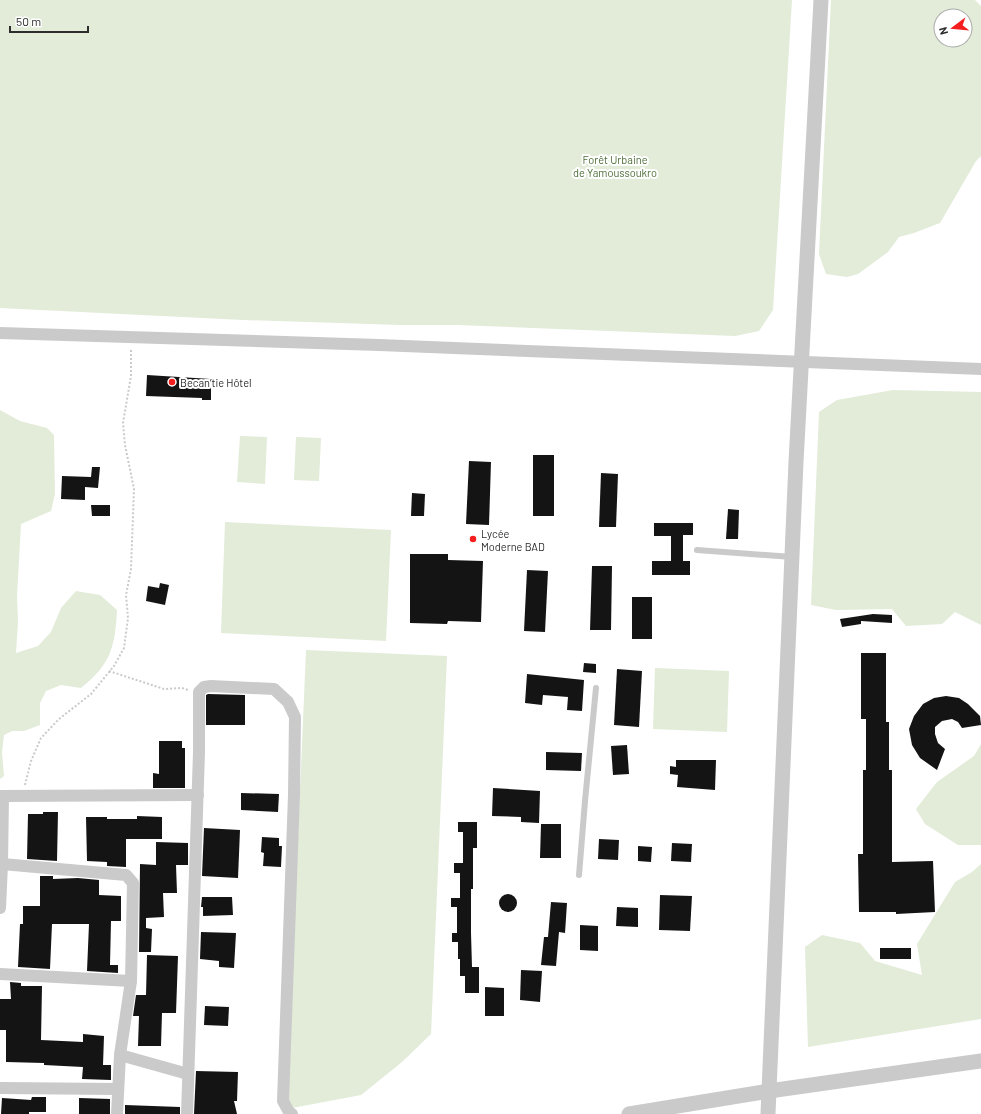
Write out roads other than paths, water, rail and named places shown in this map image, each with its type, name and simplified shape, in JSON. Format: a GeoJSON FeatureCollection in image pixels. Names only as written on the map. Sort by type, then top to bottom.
{"type":"FeatureCollection","features":[{"type":"Feature","properties":{"kind":"street"},"geometry":{"type":"LineString","coordinates":[[768,1114],[792,557],[821,0]]}},
{"type":"Feature","properties":{"kind":"street"},"geometry":{"type":"LineString","coordinates":[[0,333],[131,336],[981,369]]}},
{"type":"Feature","properties":{"kind":"street"},"geometry":{"type":"LineString","coordinates":[[187,1114],[198,795],[199,692],[204,687],[211,686],[274,689],[288,702],[295,717],[294,803],[282,1101],[292,1114]]}},
{"type":"Feature","properties":{"kind":"street"},"geometry":{"type":"LineString","coordinates":[[0,908],[2,864],[2,797],[198,795]]}},
{"type":"Feature","properties":{"kind":"street"},"geometry":{"type":"LineString","coordinates":[[2,864],[126,875],[133,883],[131,981],[120,1055],[117,1114]]}},
{"type":"Feature","properties":{"kind":"street"},"geometry":{"type":"LineString","coordinates":[[0,974],[131,981]]}},
{"type":"Feature","properties":{"kind":"street"},"geometry":{"type":"LineString","coordinates":[[120,1055],[188,1074]]}},
{"type":"Feature","properties":{"kind":"street"},"geometry":{"type":"LineString","coordinates":[[629,1114],[769,1091],[981,1061]]}},
{"type":"Feature","properties":{"kind":"street"},"geometry":{"type":"LineString","coordinates":[[0,1088],[118,1089]]}},
{"type":"Feature","properties":{"kind":"lane"},"geometry":{"type":"LineString","coordinates":[[697,550],[792,557]]}},
{"type":"Feature","properties":{"kind":"lane"},"geometry":{"type":"LineString","coordinates":[[579,875],[584,801],[596,688]]}},
{"type":"Feature","properties":{"kind":"place","name":"Becan’tie Hôtel"},"geometry":{"type":"Point","coordinates":[172,382]}},
{"type":"Feature","properties":{"kind":"place","name":"Lycée Moderne BAD"},"geometry":{"type":"Point","coordinates":[473,539]}},
{"type":"Feature","properties":{"kind":"park label","name":"Forêt Urbaine de Yamoussoukro"},"geometry":{"type":"Point","coordinates":[615,165]}}]}
